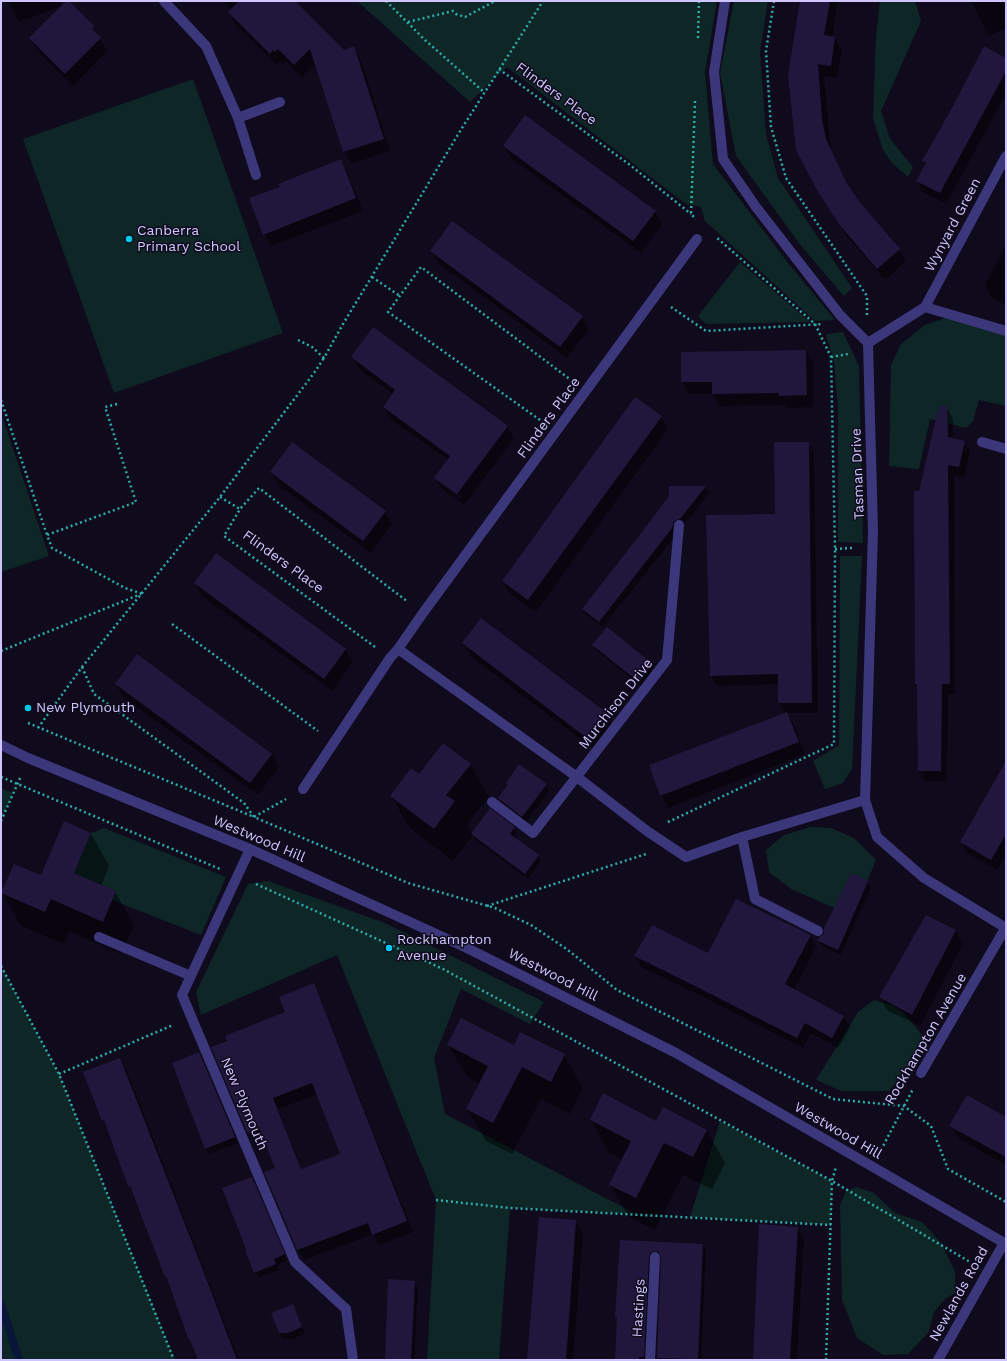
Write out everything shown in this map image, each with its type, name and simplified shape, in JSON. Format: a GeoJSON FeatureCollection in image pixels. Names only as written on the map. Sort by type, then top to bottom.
{"type":"FeatureCollection","features":[{"type":"Feature","properties":{"kind":"street"},"geometry":{"type":"LineString","coordinates":[[164,1],[206,46],[238,118],[256,175]]}},
{"type":"Feature","properties":{"kind":"street"},"geometry":{"type":"LineString","coordinates":[[725,1],[714,72],[723,159],[756,207],[840,315],[868,343],[925,308],[1006,331]]}},
{"type":"Feature","properties":{"kind":"street"},"geometry":{"type":"LineString","coordinates":[[238,118],[280,102]]}},
{"type":"Feature","properties":{"kind":"street","name":"Wynyard Green"},"geometry":{"type":"LineString","coordinates":[[925,308],[1006,156]]}},
{"type":"Feature","properties":{"kind":"street","name":"Flinders Place"},"geometry":{"type":"LineString","coordinates":[[303,789],[390,658],[697,240]]}},
{"type":"Feature","properties":{"kind":"street","name":"Tasman Drive"},"geometry":{"type":"LineString","coordinates":[[868,343],[873,531],[865,800],[877,837],[924,878],[1006,928]]}},
{"type":"Feature","properties":{"kind":"street"},"geometry":{"type":"LineString","coordinates":[[982,442],[1006,449]]}},
{"type":"Feature","properties":{"kind":"street","name":"Murchison Drive"},"geometry":{"type":"LineString","coordinates":[[492,802],[533,833],[667,660],[679,524]]}},
{"type":"Feature","properties":{"kind":"street"},"geometry":{"type":"LineString","coordinates":[[398,649],[577,777],[647,831],[686,857],[742,837],[865,800]]}},
{"type":"Feature","properties":{"kind":"street","name":"Westwood Hill"},"geometry":{"type":"LineString","coordinates":[[1,745],[28,758],[250,849],[468,948],[669,1049],[1005,1243]]}},
{"type":"Feature","properties":{"kind":"street"},"geometry":{"type":"LineString","coordinates":[[742,837],[756,899],[818,931]]}},
{"type":"Feature","properties":{"kind":"street","name":"New Plymouth"},"geometry":{"type":"LineString","coordinates":[[250,849],[182,995],[295,1262],[346,1309],[353,1360]]}},
{"type":"Feature","properties":{"kind":"street","name":"Rockhampton Avenue"},"geometry":{"type":"LineString","coordinates":[[921,1073],[1006,928]]}},
{"type":"Feature","properties":{"kind":"street"},"geometry":{"type":"LineString","coordinates":[[99,938],[191,976]]}},
{"type":"Feature","properties":{"kind":"street","name":"Newlands Road"},"geometry":{"type":"LineString","coordinates":[[938,1360],[986,1272],[1005,1243]]}},
{"type":"Feature","properties":{"kind":"street","name":"Hastings"},"geometry":{"type":"LineString","coordinates":[[650,1360],[655,1256]]}},
{"type":"Feature","properties":{"kind":"path"},"geometry":{"type":"LineString","coordinates":[[386,1],[425,40],[485,93]]}},
{"type":"Feature","properties":{"kind":"path"},"geometry":{"type":"LineString","coordinates":[[408,22],[453,11],[465,17],[495,1]]}},
{"type":"Feature","properties":{"kind":"path"},"geometry":{"type":"LineString","coordinates":[[38,728],[82,667],[143,594],[220,497],[314,373],[499,69],[543,1]]}},
{"type":"Feature","properties":{"kind":"path"},"geometry":{"type":"LineString","coordinates":[[698,40],[699,1]]}},
{"type":"Feature","properties":{"kind":"path"},"geometry":{"type":"LineString","coordinates":[[774,1],[766,51],[771,127],[786,178],[867,296],[868,343]]}},
{"type":"Feature","properties":{"kind":"path","name":"Flinders Place"},"geometry":{"type":"LineString","coordinates":[[499,69],[630,165],[701,223]]}},
{"type":"Feature","properties":{"kind":"path"},"geometry":{"type":"LineString","coordinates":[[691,214],[695,96]]}},
{"type":"Feature","properties":{"kind":"path"},"geometry":{"type":"LineString","coordinates":[[647,831],[834,744],[835,549],[831,357],[815,324],[711,233]]}},
{"type":"Feature","properties":{"kind":"path","name":"Flinders Place"},"geometry":{"type":"LineString","coordinates":[[527,411],[388,312],[420,267],[559,371]]}},
{"type":"Feature","properties":{"kind":"path"},"geometry":{"type":"LineString","coordinates":[[372,277],[400,296]]}},
{"type":"Feature","properties":{"kind":"path"},"geometry":{"type":"LineString","coordinates":[[688,319],[706,331],[815,324],[849,324]]}},
{"type":"Feature","properties":{"kind":"path"},"geometry":{"type":"LineString","coordinates":[[298,340],[312,346],[324,358]]}},
{"type":"Feature","properties":{"kind":"path"},"geometry":{"type":"LineString","coordinates":[[1,400],[52,548],[125,588],[143,594]]}},
{"type":"Feature","properties":{"kind":"path"},"geometry":{"type":"LineString","coordinates":[[47,535],[136,502],[105,407],[117,404]]}},
{"type":"Feature","properties":{"kind":"path","name":"Flinders Place"},"geometry":{"type":"LineString","coordinates":[[390,658],[224,536],[240,509],[259,488],[423,613]]}},
{"type":"Feature","properties":{"kind":"path","name":"Flinders Place"},"geometry":{"type":"LineString","coordinates":[[220,497],[240,509]]}},
{"type":"Feature","properties":{"kind":"path"},"geometry":{"type":"LineString","coordinates":[[1,651],[143,594]]}},
{"type":"Feature","properties":{"kind":"path"},"geometry":{"type":"LineString","coordinates":[[172,624],[318,731]]}},
{"type":"Feature","properties":{"kind":"path"},"geometry":{"type":"LineString","coordinates":[[82,667],[94,694],[244,803],[254,817]]}},
{"type":"Feature","properties":{"kind":"path"},"geometry":{"type":"LineString","coordinates":[[28,723],[408,883],[494,908],[531,925],[568,950],[617,990],[832,1099],[904,1106],[931,1126],[948,1169],[1006,1202]]}},
{"type":"Feature","properties":{"kind":"path"},"geometry":{"type":"LineString","coordinates":[[1,821],[28,758]]}},
{"type":"Feature","properties":{"kind":"path"},"geometry":{"type":"LineString","coordinates":[[1,777],[237,876],[443,968],[832,1181],[986,1272]]}},
{"type":"Feature","properties":{"kind":"path"},"geometry":{"type":"LineString","coordinates":[[254,817],[303,789]]}},
{"type":"Feature","properties":{"kind":"path"},"geometry":{"type":"LineString","coordinates":[[487,906],[669,846]]}},
{"type":"Feature","properties":{"kind":"path"},"geometry":{"type":"LineString","coordinates":[[1,966],[59,1074],[174,1360]]}},
{"type":"Feature","properties":{"kind":"path"},"geometry":{"type":"LineString","coordinates":[[59,1074],[192,1017]]}},
{"type":"Feature","properties":{"kind":"path","name":"Rockhampton Avenue"},"geometry":{"type":"LineString","coordinates":[[872,1167],[921,1073]]}},
{"type":"Feature","properties":{"kind":"path"},"geometry":{"type":"LineString","coordinates":[[826,1360],[832,1181],[842,1149]]}},
{"type":"Feature","properties":{"kind":"path"},"geometry":{"type":"LineString","coordinates":[[436,1200],[510,1208],[831,1225]]}},
{"type":"Feature","properties":{"kind":"green space"},"geometry":{"type":"Polygon","coordinates":[[[357,1],[717,1],[705,72],[713,164],[785,259],[835,320],[815,321],[705,221],[701,207],[686,204],[507,67],[470,102],[357,1]]]}},
{"type":"Feature","properties":{"kind":"green space"},"geometry":{"type":"Polygon","coordinates":[[[734,1],[768,1],[760,52],[766,134],[778,178],[852,288],[844,296],[802,247],[736,156],[720,73],[734,1]]]}},
{"type":"Feature","properties":{"kind":"green space"},"geometry":{"type":"Polygon","coordinates":[[[880,1],[915,1],[921,21],[881,111],[890,139],[913,167],[908,177],[892,163],[883,150],[873,118],[876,37],[880,1]]]}},
{"type":"Feature","properties":{"kind":"green space"},"geometry":{"type":"Polygon","coordinates":[[[193,79],[283,333],[114,393],[23,139],[193,79]]]}},
{"type":"Feature","properties":{"kind":"green space"},"geometry":{"type":"Polygon","coordinates":[[[740,262],[810,322],[706,324],[698,316],[740,262]]]}},
{"type":"Feature","properties":{"kind":"green space"},"geometry":{"type":"Polygon","coordinates":[[[948,317],[1006,335],[1006,406],[979,400],[973,421],[966,428],[930,419],[919,469],[889,466],[891,365],[901,344],[925,325],[948,317]]]}},
{"type":"Feature","properties":{"kind":"green space"},"geometry":{"type":"Polygon","coordinates":[[[843,332],[859,366],[863,543],[838,542],[838,408],[834,362],[826,334],[843,332]]]}},
{"type":"Feature","properties":{"kind":"green space"},"geometry":{"type":"Polygon","coordinates":[[[2,416],[49,556],[1,572],[1,417],[2,416]]]}},
{"type":"Feature","properties":{"kind":"green space"},"geometry":{"type":"Polygon","coordinates":[[[840,556],[862,556],[852,769],[843,783],[825,789],[813,761],[839,745],[840,556]]]}},
{"type":"Feature","properties":{"kind":"green space"},"geometry":{"type":"Polygon","coordinates":[[[1,788],[13,793],[1,821],[1,788]]]}},
{"type":"Feature","properties":{"kind":"green space"},"geometry":{"type":"Polygon","coordinates":[[[811,827],[831,828],[854,838],[876,860],[853,916],[791,889],[769,872],[766,850],[784,835],[811,827]]]}},
{"type":"Feature","properties":{"kind":"green space"},"geometry":{"type":"Polygon","coordinates":[[[104,828],[226,877],[201,935],[112,900],[116,891],[74,873],[91,833],[104,828]]]}},
{"type":"Feature","properties":{"kind":"green space"},"geometry":{"type":"Polygon","coordinates":[[[268,881],[385,923],[544,1002],[530,1024],[461,989],[434,1058],[445,1114],[636,1214],[510,1208],[499,1360],[427,1360],[436,1200],[337,955],[201,1015],[196,992],[248,884],[268,881]]]}},
{"type":"Feature","properties":{"kind":"green space"},"geometry":{"type":"Polygon","coordinates":[[[1,966],[59,1074],[175,1360],[1,1360],[1,966]]]}},
{"type":"Feature","properties":{"kind":"green space"},"geometry":{"type":"Polygon","coordinates":[[[874,1000],[892,1005],[905,1014],[923,1036],[922,1052],[889,1091],[842,1091],[816,1080],[858,1012],[874,1000]]]}},
{"type":"Feature","properties":{"kind":"green space"},"geometry":{"type":"Polygon","coordinates":[[[720,1121],[832,1181],[831,1225],[690,1217],[720,1121]]]}},
{"type":"Feature","properties":{"kind":"green space"},"geometry":{"type":"Polygon","coordinates":[[[856,1187],[874,1193],[895,1213],[922,1222],[942,1244],[955,1272],[955,1293],[945,1299],[934,1312],[928,1333],[908,1354],[883,1355],[857,1338],[842,1300],[840,1205],[846,1191],[856,1187]]]}},
{"type":"Feature","properties":{"kind":"building"},"geometry":{"type":"Polygon","coordinates":[[[66,1],[69,1],[94,26],[92,29],[101,38],[65,74],[29,38],[66,1]]]}},
{"type":"Feature","properties":{"kind":"building"},"geometry":{"type":"Polygon","coordinates":[[[239,1],[295,1],[344,50],[354,46],[384,139],[343,152],[310,49],[294,65],[278,49],[275,52],[273,50],[270,54],[228,12],[239,1]]]}},
{"type":"Feature","properties":{"kind":"building"},"geometry":{"type":"Polygon","coordinates":[[[800,1],[830,1],[824,35],[835,37],[831,66],[818,64],[822,119],[826,139],[846,182],[859,201],[900,249],[877,269],[839,224],[817,190],[796,150],[788,75],[800,1]]]}},
{"type":"Feature","properties":{"kind":"building"},"geometry":{"type":"Polygon","coordinates":[[[984,46],[1006,58],[1006,71],[940,193],[916,181],[926,163],[922,161],[984,46]]]}},
{"type":"Feature","properties":{"kind":"building"},"geometry":{"type":"Polygon","coordinates":[[[525,115],[656,211],[633,241],[503,146],[525,115]]]}},
{"type":"Feature","properties":{"kind":"building"},"geometry":{"type":"Polygon","coordinates":[[[341,159],[356,198],[263,235],[249,198],[280,187],[278,184],[341,159]]]}},
{"type":"Feature","properties":{"kind":"building"},"geometry":{"type":"Polygon","coordinates":[[[452,221],[583,316],[560,347],[430,251],[452,221]]]}},
{"type":"Feature","properties":{"kind":"building"},"geometry":{"type":"Polygon","coordinates":[[[373,327],[508,426],[457,494],[434,478],[450,456],[383,407],[395,390],[351,357],[373,327]]]}},
{"type":"Feature","properties":{"kind":"building"},"geometry":{"type":"Polygon","coordinates":[[[806,350],[807,395],[779,396],[779,393],[712,394],[712,382],[681,382],[681,352],[806,350]]]}},
{"type":"Feature","properties":{"kind":"building"},"geometry":{"type":"Polygon","coordinates":[[[635,397],[662,416],[528,600],[502,581],[635,397]]]}},
{"type":"Feature","properties":{"kind":"building"},"geometry":{"type":"Polygon","coordinates":[[[939,406],[947,407],[948,437],[965,441],[959,467],[948,465],[950,684],[942,684],[941,771],[918,771],[917,684],[915,684],[914,491],[919,491],[939,406]]]}},
{"type":"Feature","properties":{"kind":"building"},"geometry":{"type":"Polygon","coordinates":[[[292,442],[386,511],[363,541],[270,472],[292,442]]]}},
{"type":"Feature","properties":{"kind":"building"},"geometry":{"type":"Polygon","coordinates":[[[774,442],[809,442],[812,703],[778,703],[778,674],[710,676],[706,515],[775,514],[774,442]]]}},
{"type":"Feature","properties":{"kind":"building"},"geometry":{"type":"Polygon","coordinates":[[[669,486],[706,486],[680,519],[674,521],[672,528],[599,622],[582,609],[669,496],[669,486]]]}},
{"type":"Feature","properties":{"kind":"building"},"geometry":{"type":"Polygon","coordinates":[[[216,553],[346,649],[324,679],[194,583],[216,553]]]}},
{"type":"Feature","properties":{"kind":"building"},"geometry":{"type":"Polygon","coordinates":[[[481,618],[607,713],[588,739],[462,643],[481,618]]]}},
{"type":"Feature","properties":{"kind":"building"},"geometry":{"type":"Polygon","coordinates":[[[607,627],[653,664],[639,682],[592,645],[607,627]]]}},
{"type":"Feature","properties":{"kind":"building"},"geometry":{"type":"Polygon","coordinates":[[[137,654],[272,754],[250,783],[115,684],[137,654]]]}},
{"type":"Feature","properties":{"kind":"building"},"geometry":{"type":"Polygon","coordinates":[[[787,712],[799,742],[660,796],[649,765],[787,712]]]}},
{"type":"Feature","properties":{"kind":"building"},"geometry":{"type":"Polygon","coordinates":[[[443,743],[471,764],[446,795],[455,801],[434,829],[390,796],[411,768],[419,774],[443,743]]]}},
{"type":"Feature","properties":{"kind":"building"},"geometry":{"type":"Polygon","coordinates":[[[1006,761],[1006,834],[991,860],[960,842],[1006,761]]]}},
{"type":"Feature","properties":{"kind":"building"},"geometry":{"type":"Polygon","coordinates":[[[519,764],[547,784],[522,817],[498,798],[519,764]]]}},
{"type":"Feature","properties":{"kind":"building"},"geometry":{"type":"Polygon","coordinates":[[[490,808],[515,827],[510,834],[539,855],[525,874],[471,834],[490,808]]]}},
{"type":"Feature","properties":{"kind":"building"},"geometry":{"type":"Polygon","coordinates":[[[64,821],[91,833],[74,873],[116,891],[103,922],[51,899],[45,912],[1,893],[14,864],[41,875],[64,821]]]}},
{"type":"Feature","properties":{"kind":"building"},"geometry":{"type":"Polygon","coordinates":[[[851,873],[868,881],[838,950],[818,941],[819,937],[824,934],[824,928],[851,873]]]}},
{"type":"Feature","properties":{"kind":"building"},"geometry":{"type":"Polygon","coordinates":[[[736,899],[811,935],[785,984],[844,1016],[832,1038],[805,1023],[797,1038],[634,956],[652,925],[708,953],[736,899]]]}},
{"type":"Feature","properties":{"kind":"building"},"geometry":{"type":"Polygon","coordinates":[[[926,915],[956,930],[912,1015],[879,997],[926,915]]]}},
{"type":"Feature","properties":{"kind":"building"},"geometry":{"type":"Polygon","coordinates":[[[314,983],[407,1221],[372,1235],[368,1223],[297,1250],[264,1172],[275,1168],[259,1127],[247,1132],[211,1047],[227,1041],[225,1036],[285,1012],[279,997],[314,983]],[[312,1083],[273,1098],[301,1169],[340,1154],[312,1083]]]}},
{"type":"Feature","properties":{"kind":"building"},"geometry":{"type":"Polygon","coordinates":[[[461,1018],[514,1045],[520,1032],[565,1054],[551,1082],[522,1067],[493,1123],[466,1109],[488,1066],[447,1045],[461,1018]]]}},
{"type":"Feature","properties":{"kind":"building"},"geometry":{"type":"Polygon","coordinates":[[[199,1052],[235,1137],[205,1149],[172,1063],[199,1052]]]}},
{"type":"Feature","properties":{"kind":"building"},"geometry":{"type":"Polygon","coordinates":[[[120,1058],[237,1360],[198,1360],[130,1186],[128,1186],[104,1120],[102,1121],[83,1072],[120,1058]]]}},
{"type":"Feature","properties":{"kind":"building"},"geometry":{"type":"Polygon","coordinates":[[[603,1093],[656,1121],[663,1107],[707,1130],[693,1157],[664,1143],[636,1198],[609,1185],[631,1141],[590,1120],[603,1093]]]}},
{"type":"Feature","properties":{"kind":"building"},"geometry":{"type":"Polygon","coordinates":[[[967,1095],[1006,1117],[1006,1157],[949,1126],[967,1095]]]}},
{"type":"Feature","properties":{"kind":"building"},"geometry":{"type":"Polygon","coordinates":[[[252,1177],[285,1254],[274,1259],[276,1264],[254,1273],[222,1188],[252,1177]]]}},
{"type":"Feature","properties":{"kind":"building"},"geometry":{"type":"Polygon","coordinates":[[[539,1217],[576,1220],[566,1360],[527,1360],[539,1217]]]}},
{"type":"Feature","properties":{"kind":"building"},"geometry":{"type":"Polygon","coordinates":[[[759,1224],[798,1227],[790,1360],[753,1360],[759,1224]]]}},
{"type":"Feature","properties":{"kind":"building"},"geometry":{"type":"Polygon","coordinates":[[[620,1240],[703,1244],[698,1359],[657,1358],[661,1257],[659,1252],[655,1251],[650,1253],[649,1257],[644,1357],[639,1357],[639,1360],[615,1360],[617,1317],[615,1317],[620,1240]]]}},
{"type":"Feature","properties":{"kind":"building"},"geometry":{"type":"Polygon","coordinates":[[[388,1279],[415,1281],[411,1360],[385,1360],[388,1279]]]}},
{"type":"Feature","properties":{"kind":"building"},"geometry":{"type":"Polygon","coordinates":[[[293,1304],[302,1327],[288,1333],[279,1333],[271,1313],[293,1304]]]}},
{"type":"Feature","properties":{"kind":"waterway"},"geometry":{"type":"LineString","coordinates":[[1,1304],[19,1360]]}},
{"type":"Feature","properties":{"kind":"place","name":"Canberra Primary School"},"geometry":{"type":"Point","coordinates":[129,239]}},
{"type":"Feature","properties":{"kind":"place","name":"New Plymouth"},"geometry":{"type":"Point","coordinates":[28,708]}},
{"type":"Feature","properties":{"kind":"place","name":"Rockhampton Avenue"},"geometry":{"type":"Point","coordinates":[389,948]}}]}
